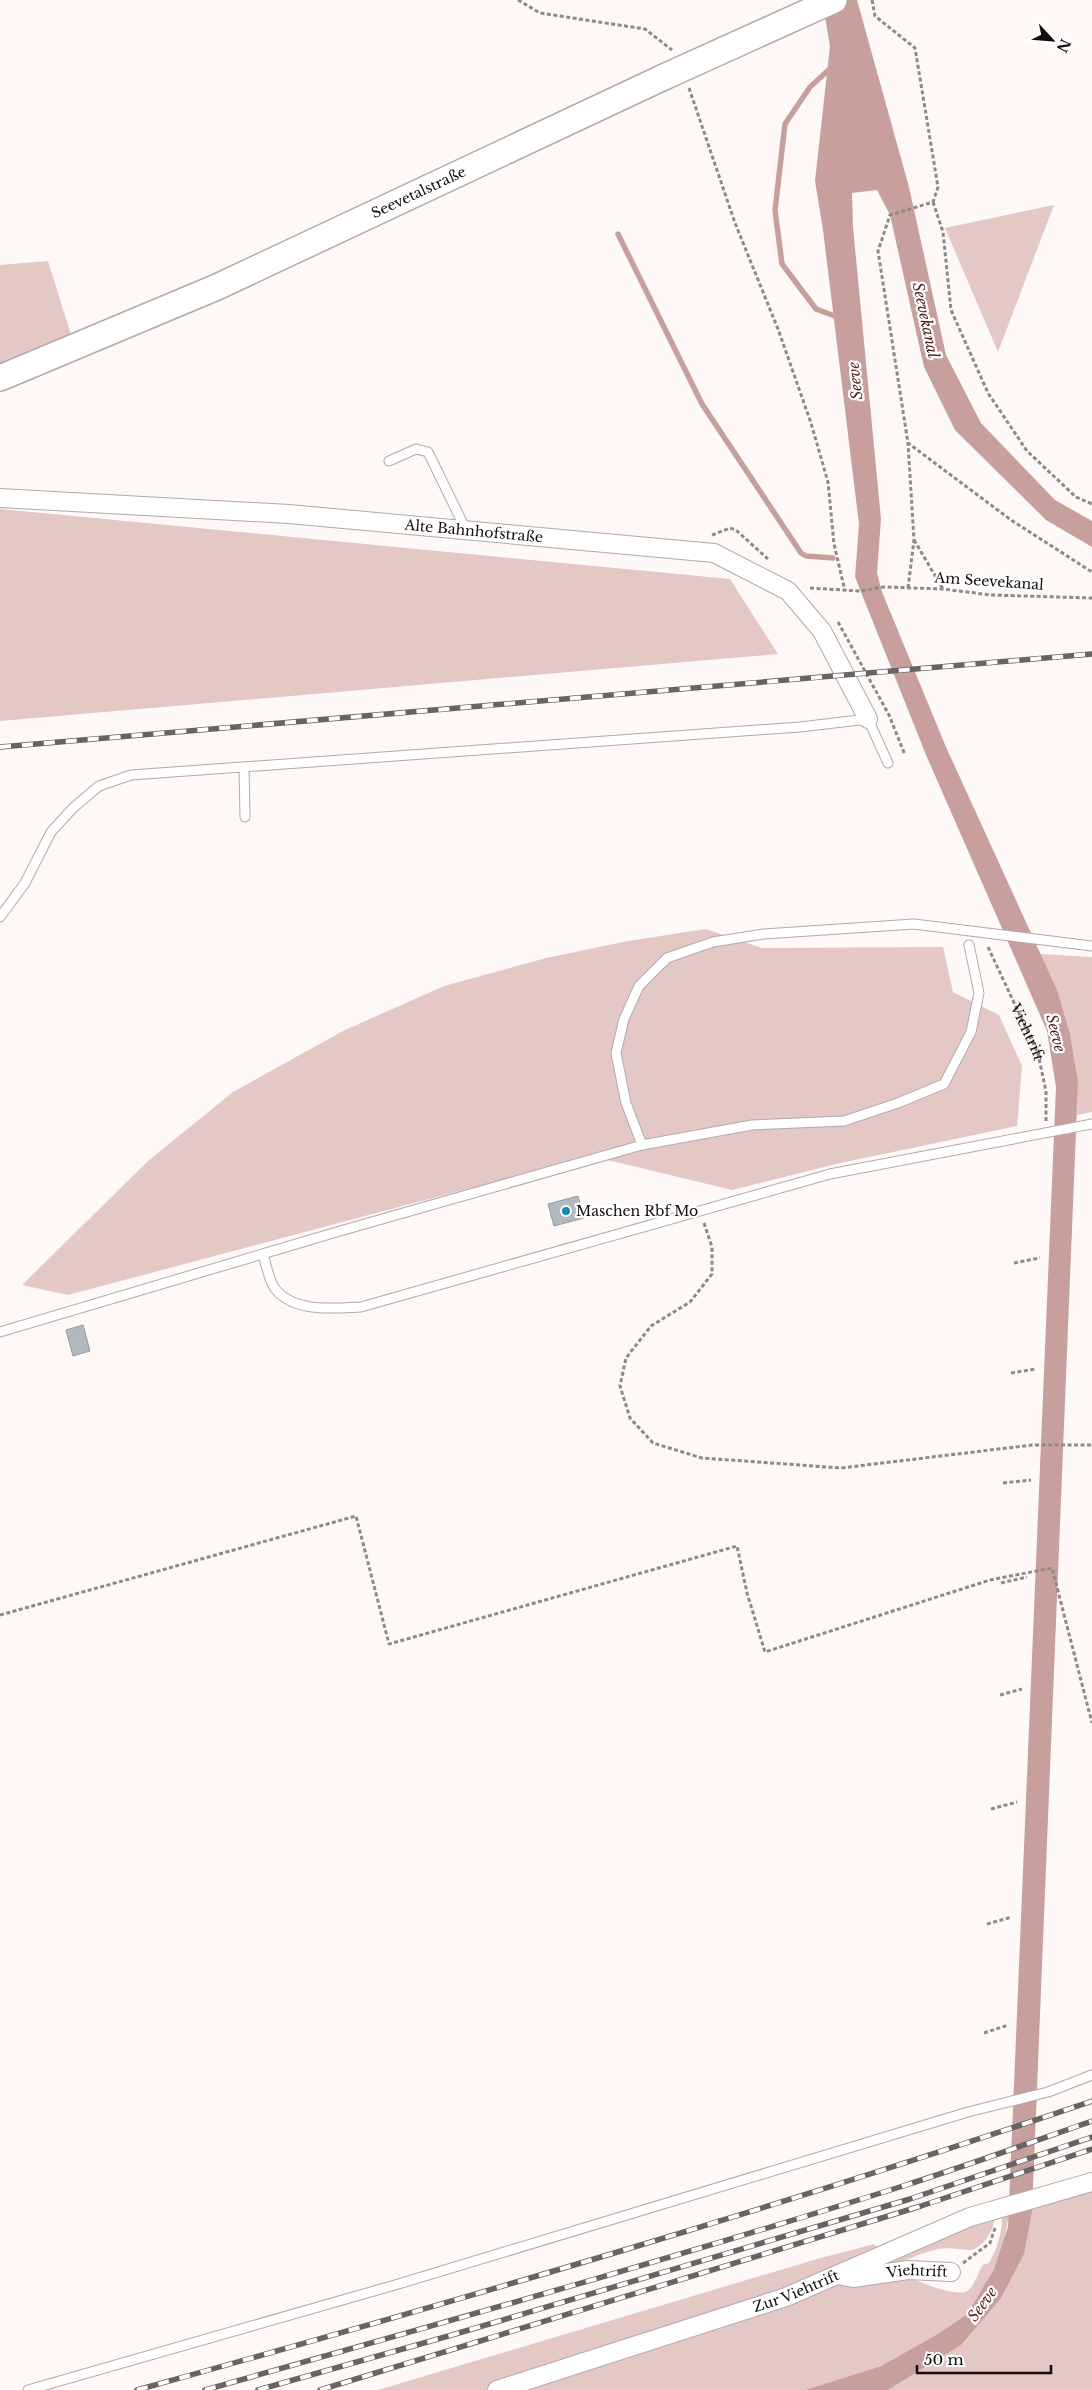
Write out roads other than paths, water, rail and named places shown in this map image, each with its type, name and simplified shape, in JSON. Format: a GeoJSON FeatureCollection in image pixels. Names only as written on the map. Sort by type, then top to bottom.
{"type":"FeatureCollection","features":[{"type":"Feature","properties":{"kind":"main road","name":"Seevetalstraße"},"geometry":{"type":"LineString","coordinates":[[0,378],[217,287],[664,77],[834,0]]}},
{"type":"Feature","properties":{"kind":"street","name":"Alte Bahnhofstraße"},"geometry":{"type":"LineString","coordinates":[[0,498],[289,514],[714,553],[788,591],[822,632],[868,719]]}},
{"type":"Feature","properties":{"kind":"street","name":"Zur Viehtrift"},"geometry":{"type":"LineString","coordinates":[[497,2390],[786,2297],[970,2217],[1092,2182]]}},
{"type":"Feature","properties":{"kind":"street","name":"Viehtrift"},"geometry":{"type":"LineString","coordinates":[[836,2274],[853,2278],[908,2270],[951,2272]]}},
{"type":"Feature","properties":{"kind":"lane"},"geometry":{"type":"LineString","coordinates":[[390,461],[416,449],[428,452],[466,530]]}},
{"type":"Feature","properties":{"kind":"lane"},"geometry":{"type":"LineString","coordinates":[[0,917],[25,883],[52,832],[73,808],[99,786],[131,775],[800,727],[868,719],[888,763]]}},
{"type":"Feature","properties":{"kind":"lane"},"geometry":{"type":"LineString","coordinates":[[244,767],[245,817]]}},
{"type":"Feature","properties":{"kind":"lane"},"geometry":{"type":"LineString","coordinates":[[642,1145],[626,1103],[616,1053],[624,1019],[639,986],[667,958],[713,942],[764,934],[914,924],[1092,946]]}},
{"type":"Feature","properties":{"kind":"lane"},"geometry":{"type":"LineString","coordinates":[[0,1332],[642,1145],[752,1125],[844,1121],[898,1103],[944,1084],[971,1032],[979,993],[969,945]]}},
{"type":"Feature","properties":{"kind":"lane"},"geometry":{"type":"LineString","coordinates":[[263,1254],[275,1289],[290,1301],[320,1308],[361,1307],[830,1174],[1092,1124]]}},
{"type":"Feature","properties":{"kind":"lane"},"geometry":{"type":"LineString","coordinates":[[28,2390],[395,2285],[968,2112],[1048,2092],[1092,2075]]}},
{"type":"Feature","properties":{"kind":"water"},"geometry":{"type":"Polygon","coordinates":[[[822,0],[857,0],[909,187],[946,355],[981,423],[1055,500],[1092,521],[1092,547],[1046,520],[955,430],[924,367],[890,215],[877,190],[852,193],[853,227],[881,519],[877,573],[882,592],[946,747],[1057,990],[1070,1034],[1078,1082],[1032,2211],[1024,2254],[1001,2298],[961,2345],[888,2390],[806,2390],[881,2366],[941,2332],[967,2314],[994,2269],[1008,2227],[1056,1087],[1047,1031],[926,755],[855,577],[859,524],[823,230],[815,181],[830,46],[822,0]]]}},
{"type":"Feature","properties":{"kind":"waterway"},"geometry":{"type":"LineString","coordinates":[[833,66],[810,87],[785,124],[775,210],[782,264],[816,309],[840,318]]}},
{"type":"Feature","properties":{"kind":"waterway"},"geometry":{"type":"LineString","coordinates":[[618,234],[702,404],[801,553],[806,556],[833,558]]}},
{"type":"Feature","properties":{"kind":"railway"},"geometry":{"type":"LineString","coordinates":[[0,747],[1092,654]]}},
{"type":"Feature","properties":{"kind":"railway"},"geometry":{"type":"LineString","coordinates":[[137,2390],[497,2288],[736,2216],[1092,2101]]}},
{"type":"Feature","properties":{"kind":"railway"},"geometry":{"type":"LineString","coordinates":[[205,2390],[555,2291],[816,2213],[903,2186],[1092,2121]]}},
{"type":"Feature","properties":{"kind":"railway"},"geometry":{"type":"LineString","coordinates":[[258,2390],[452,2335],[910,2199],[1092,2137]]}},
{"type":"Feature","properties":{"kind":"railway"},"geometry":{"type":"LineString","coordinates":[[320,2390],[921,2206],[1092,2149]]}},
{"type":"Feature","properties":{"kind":"place","name":"Maschen Rbf Mo"},"geometry":{"type":"Point","coordinates":[566,1211]}},
{"type":"Feature","properties":{"kind":"water label","name":"Seevekanal"},"geometry":{"type":"Point","coordinates":[926,320]}},
{"type":"Feature","properties":{"kind":"water label","name":"Seeve"},"geometry":{"type":"Point","coordinates":[855,381]}},
{"type":"Feature","properties":{"kind":"water label","name":"Seeve"},"geometry":{"type":"Point","coordinates":[1056,1033]}},
{"type":"Feature","properties":{"kind":"water label","name":"Seeve"},"geometry":{"type":"Point","coordinates":[982,2304]}}]}
